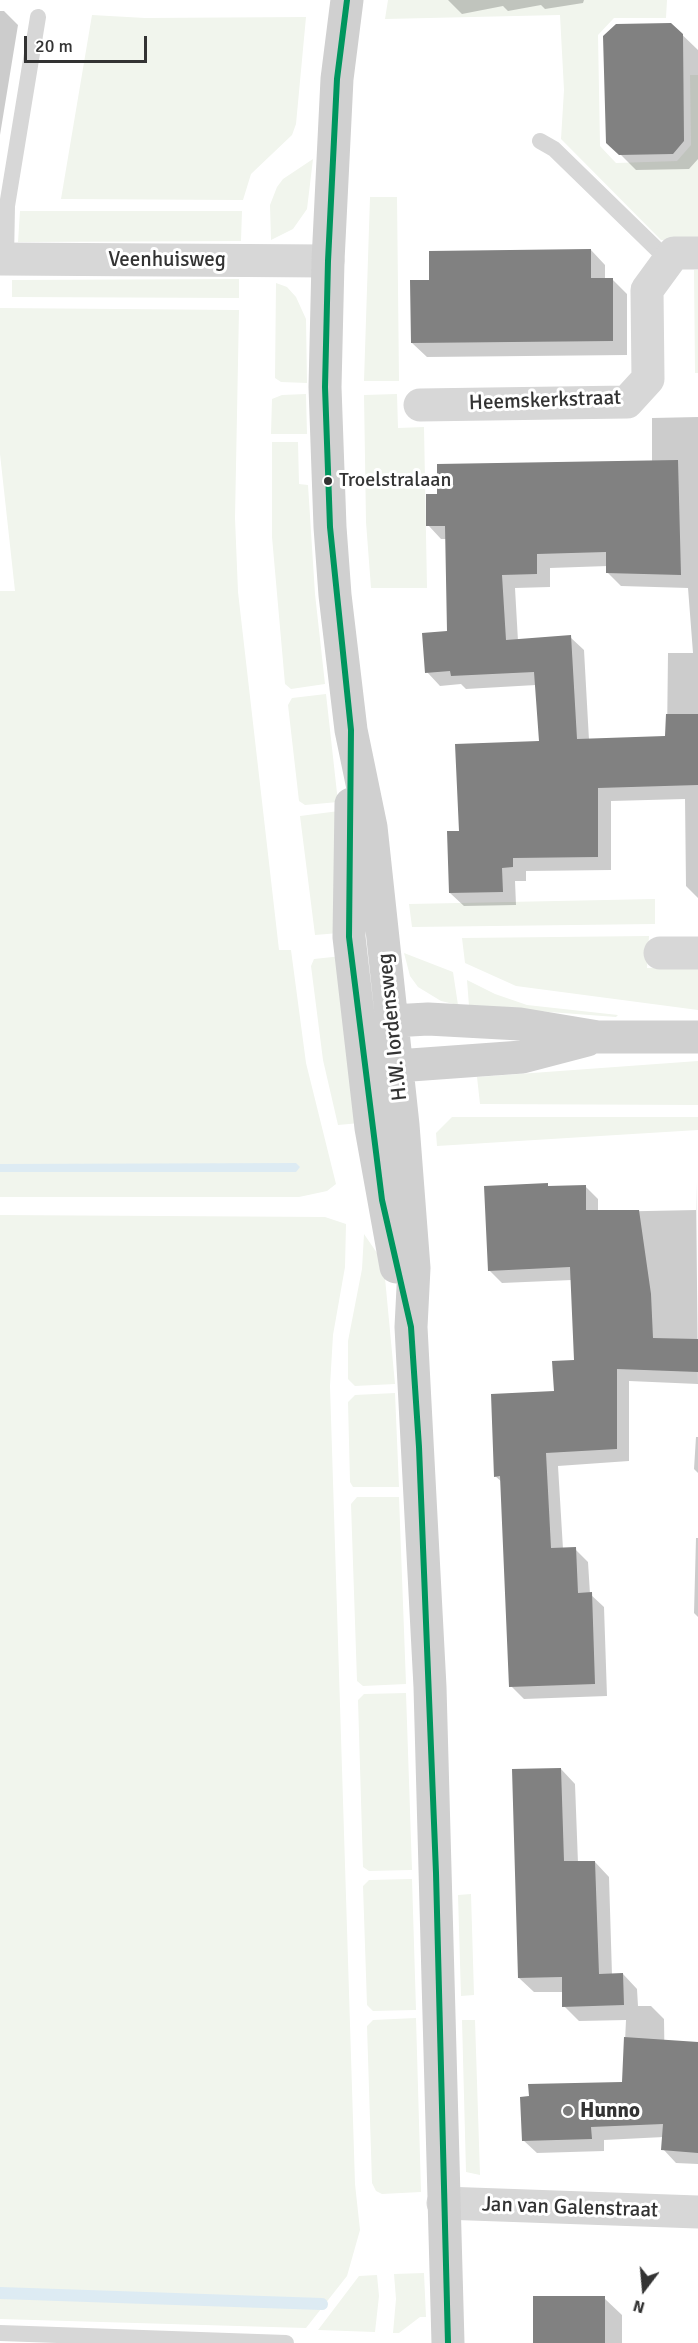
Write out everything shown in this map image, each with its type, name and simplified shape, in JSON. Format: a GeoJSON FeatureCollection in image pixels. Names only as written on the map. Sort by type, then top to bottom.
{"type":"FeatureCollection","features":[{"type":"Feature","properties":{"kind":"main road","name":"H.W. Iordensweg"},"geometry":{"type":"LineString","coordinates":[[347,0],[337,79],[328,261],[325,387],[330,527],[335,595],[351,730],[369,810],[397,1066],[414,1268],[411,1328],[423,1504],[431,1710],[448,2343]]}},
{"type":"Feature","properties":{"kind":"main road","name":"H.W. Iordensweg"},"geometry":{"type":"LineString","coordinates":[[351,730],[348,926],[361,1046],[382,1200],[411,1328]]}},
{"type":"Feature","properties":{"kind":"main road"},"geometry":{"type":"LineString","coordinates":[[598,1037],[522,1057],[397,1066],[377,1059],[361,1046],[374,1031],[392,1021],[428,1019],[520,1024],[598,1037],[698,1037]]}},
{"type":"Feature","properties":{"kind":"street","name":"Heemskerkstraat"},"geometry":{"type":"LineString","coordinates":[[420,405],[627,402],[648,379],[647,290],[683,257]]}},
{"type":"Feature","properties":{"kind":"street","name":"Veenhuisweg"},"geometry":{"type":"LineString","coordinates":[[3,259],[328,261]]}},
{"type":"Feature","properties":{"kind":"street"},"geometry":{"type":"LineString","coordinates":[[660,953],[698,953]]}},
{"type":"Feature","properties":{"kind":"street","name":"Jan van Galenstraat"},"geometry":{"type":"LineString","coordinates":[[443,2203],[698,2212]]}},
{"type":"Feature","properties":{"kind":"lane","name":"Veenhuisweg"},"geometry":{"type":"LineString","coordinates":[[3,259],[7,206],[38,17]]}},
{"type":"Feature","properties":{"kind":"lane"},"geometry":{"type":"LineString","coordinates":[[540,141],[554,149],[683,257]]}},
{"type":"Feature","properties":{"kind":"lane"},"geometry":{"type":"LineString","coordinates":[[0,2334],[286,2343]]}},
{"type":"Feature","properties":{"kind":"shaded area"},"geometry":{"type":"Polygon","coordinates":[[[388,0],[667,0],[666,18],[614,18],[598,35],[600,146],[616,163],[677,161],[691,145],[690,75],[698,75],[698,239],[661,240],[561,139],[564,90],[560,15],[385,19],[388,0]]]}},
{"type":"Feature","properties":{"kind":"shaded area"},"geometry":{"type":"Polygon","coordinates":[[[92,15],[145,18],[306,17],[296,124],[292,135],[251,174],[243,200],[61,199],[92,15]]]}},
{"type":"Feature","properties":{"kind":"shaded area"},"geometry":{"type":"Polygon","coordinates":[[[313,159],[307,209],[293,229],[271,240],[270,205],[277,187],[283,179],[313,159]]]}},
{"type":"Feature","properties":{"kind":"shaded area"},"geometry":{"type":"Polygon","coordinates":[[[370,197],[397,197],[399,381],[364,381],[370,197]]]}},
{"type":"Feature","properties":{"kind":"shaded area"},"geometry":{"type":"Polygon","coordinates":[[[20,211],[242,211],[241,241],[18,242],[20,211]]]}},
{"type":"Feature","properties":{"kind":"shaded area"},"geometry":{"type":"Polygon","coordinates":[[[694,270],[698,270],[698,373],[695,373],[694,270]]]}},
{"type":"Feature","properties":{"kind":"shaded area"},"geometry":{"type":"Polygon","coordinates":[[[239,279],[239,298],[12,297],[12,280],[239,279]]]}},
{"type":"Feature","properties":{"kind":"shaded area"},"geometry":{"type":"Polygon","coordinates":[[[276,283],[287,287],[296,297],[306,319],[307,383],[281,382],[275,378],[276,283]]]}},
{"type":"Feature","properties":{"kind":"shaded area"},"geometry":{"type":"Polygon","coordinates":[[[0,308],[239,310],[235,518],[238,592],[279,950],[291,950],[306,1063],[336,1184],[327,1191],[299,1197],[0,1197],[0,591],[15,591],[0,454],[0,308]]]}},
{"type":"Feature","properties":{"kind":"shaded area"},"geometry":{"type":"Polygon","coordinates":[[[306,394],[307,434],[271,434],[272,399],[282,395],[306,394]]]}},
{"type":"Feature","properties":{"kind":"shaded area"},"geometry":{"type":"Polygon","coordinates":[[[397,394],[398,428],[424,427],[427,588],[371,588],[366,522],[364,395],[397,394]]]}},
{"type":"Feature","properties":{"kind":"shaded area"},"geometry":{"type":"Polygon","coordinates":[[[272,442],[298,442],[299,484],[308,485],[315,594],[325,684],[291,689],[285,684],[272,537],[272,442]]]}},
{"type":"Feature","properties":{"kind":"shaded area"},"geometry":{"type":"Polygon","coordinates":[[[326,694],[338,802],[305,805],[299,801],[288,705],[292,698],[326,694]]]}},
{"type":"Feature","properties":{"kind":"shaded area"},"geometry":{"type":"Polygon","coordinates":[[[339,811],[339,933],[315,935],[300,816],[339,811]]]}},
{"type":"Feature","properties":{"kind":"shaded area"},"geometry":{"type":"Polygon","coordinates":[[[655,899],[655,924],[412,927],[409,904],[655,899]]]}},
{"type":"Feature","properties":{"kind":"shaded area"},"geometry":{"type":"Polygon","coordinates":[[[649,936],[647,968],[698,967],[698,1010],[516,986],[465,963],[462,938],[649,936]]]}},
{"type":"Feature","properties":{"kind":"shaded area"},"geometry":{"type":"Polygon","coordinates":[[[404,953],[453,972],[458,1005],[441,1001],[418,987],[410,976],[404,953]]]}},
{"type":"Feature","properties":{"kind":"shaded area"},"geometry":{"type":"Polygon","coordinates":[[[342,956],[360,1123],[338,1125],[323,1060],[311,966],[314,959],[342,956]]]}},
{"type":"Feature","properties":{"kind":"shaded area"},"geometry":{"type":"Polygon","coordinates":[[[467,980],[495,994],[527,1005],[618,1015],[616,1017],[469,1006],[467,980]]]}},
{"type":"Feature","properties":{"kind":"shaded area"},"geometry":{"type":"Polygon","coordinates":[[[698,1061],[698,1105],[480,1104],[477,1077],[698,1061]]]}},
{"type":"Feature","properties":{"kind":"shaded area"},"geometry":{"type":"Polygon","coordinates":[[[452,1117],[698,1117],[698,1130],[437,1146],[436,1133],[452,1117]]]}},
{"type":"Feature","properties":{"kind":"shaded area"},"geometry":{"type":"Polygon","coordinates":[[[296,1163],[300,1167],[296,1172],[0,1172],[0,1164],[296,1163]]]}},
{"type":"Feature","properties":{"kind":"shaded area"},"geometry":{"type":"Polygon","coordinates":[[[0,1215],[325,1217],[346,1224],[345,1267],[333,1335],[330,1386],[355,2184],[360,2230],[347,2276],[306,2328],[0,2319],[0,1215]]]}},
{"type":"Feature","properties":{"kind":"shaded area"},"geometry":{"type":"Polygon","coordinates":[[[364,1234],[377,1253],[385,1278],[395,1384],[355,1386],[348,1379],[348,1341],[362,1269],[364,1234]]]}},
{"type":"Feature","properties":{"kind":"shaded area"},"geometry":{"type":"Polygon","coordinates":[[[395,1393],[399,1487],[353,1487],[350,1482],[348,1402],[355,1395],[395,1393]]]}},
{"type":"Feature","properties":{"kind":"shaded area"},"geometry":{"type":"Polygon","coordinates":[[[357,1497],[399,1497],[406,1684],[363,1686],[357,1681],[351,1504],[357,1497]]]}},
{"type":"Feature","properties":{"kind":"shaded area"},"geometry":{"type":"Polygon","coordinates":[[[406,1693],[412,1870],[369,1871],[363,1867],[358,1700],[364,1694],[406,1693]]]}},
{"type":"Feature","properties":{"kind":"shaded area"},"geometry":{"type":"Polygon","coordinates":[[[412,1879],[416,2010],[373,2011],[367,2005],[363,1886],[369,1880],[412,1879]]]}},
{"type":"Feature","properties":{"kind":"shaded area"},"geometry":{"type":"Polygon","coordinates":[[[471,1894],[474,1995],[461,1996],[458,1895],[471,1894]]]}},
{"type":"Feature","properties":{"kind":"shaded area"},"geometry":{"type":"Polygon","coordinates":[[[416,2018],[421,2192],[382,2194],[376,2191],[372,2183],[367,2026],[373,2020],[416,2018]]]}},
{"type":"Feature","properties":{"kind":"shaded area"},"geometry":{"type":"Polygon","coordinates":[[[462,2020],[475,2020],[480,2175],[466,2172],[462,2020]]]}},
{"type":"Feature","properties":{"kind":"shaded area"},"geometry":{"type":"Polygon","coordinates":[[[424,2273],[426,2317],[420,2317],[399,2333],[393,2333],[396,2299],[394,2274],[424,2273]]]}},
{"type":"Feature","properties":{"kind":"shaded area"},"geometry":{"type":"Polygon","coordinates":[[[377,2275],[379,2296],[375,2332],[318,2330],[359,2276],[377,2275]]]}},
{"type":"Feature","properties":{"kind":"building"},"geometry":{"type":"Polygon","coordinates":[[[671,23],[683,34],[684,141],[673,154],[619,155],[606,143],[603,36],[616,24],[671,23]]]}},
{"type":"Feature","properties":{"kind":"building"},"geometry":{"type":"Polygon","coordinates":[[[591,249],[591,278],[613,278],[613,341],[411,343],[410,280],[429,280],[429,251],[591,249]]]}},
{"type":"Feature","properties":{"kind":"building"},"geometry":{"type":"Polygon","coordinates":[[[678,460],[681,575],[606,573],[606,552],[537,554],[537,574],[502,575],[506,640],[571,635],[577,739],[665,736],[666,714],[698,714],[698,785],[598,788],[598,857],[513,858],[513,867],[502,868],[503,892],[449,893],[447,831],[459,831],[455,744],[539,741],[534,672],[451,676],[450,671],[425,673],[422,633],[447,631],[445,526],[426,526],[426,494],[437,494],[437,464],[678,460]]]}},
{"type":"Feature","properties":{"kind":"building"},"geometry":{"type":"Polygon","coordinates":[[[548,1183],[548,1186],[586,1185],[586,1210],[639,1210],[651,1294],[653,1338],[698,1339],[698,1372],[617,1369],[617,1449],[546,1453],[551,1548],[576,1547],[578,1593],[592,1592],[595,1684],[509,1687],[500,1476],[494,1477],[491,1394],[554,1391],[552,1361],[574,1360],[570,1267],[488,1271],[484,1186],[548,1183]]]}},
{"type":"Feature","properties":{"kind":"building"},"geometry":{"type":"Polygon","coordinates":[[[561,1768],[564,1861],[595,1861],[599,1974],[623,1973],[624,2005],[562,2007],[562,1977],[518,1978],[512,1769],[561,1768]]]}},
{"type":"Feature","properties":{"kind":"building"},"geometry":{"type":"Polygon","coordinates":[[[624,2037],[698,2042],[698,2153],[661,2150],[663,2124],[591,2127],[592,2139],[522,2141],[520,2097],[529,2096],[528,2084],[622,2082],[624,2037]]]}},
{"type":"Feature","properties":{"kind":"building"},"geometry":{"type":"Polygon","coordinates":[[[533,2296],[605,2296],[605,2343],[533,2343],[533,2296]]]}},
{"type":"Feature","properties":{"kind":"waterway"},"geometry":{"type":"LineString","coordinates":[[0,2293],[322,2304]]}},
{"type":"Feature","properties":{"kind":"transit line"},"geometry":{"type":"LineString","coordinates":[[347,0],[337,79],[328,261],[325,387],[330,527],[351,730],[349,937],[382,1200],[411,1327],[419,1447],[436,1873],[448,2343]]}},
{"type":"Feature","properties":{"kind":"place","name":"Troelstralaan"},"geometry":{"type":"Point","coordinates":[328,481]}},
{"type":"Feature","properties":{"kind":"place","name":"Hunno"},"geometry":{"type":"Point","coordinates":[568,2111]}}]}
